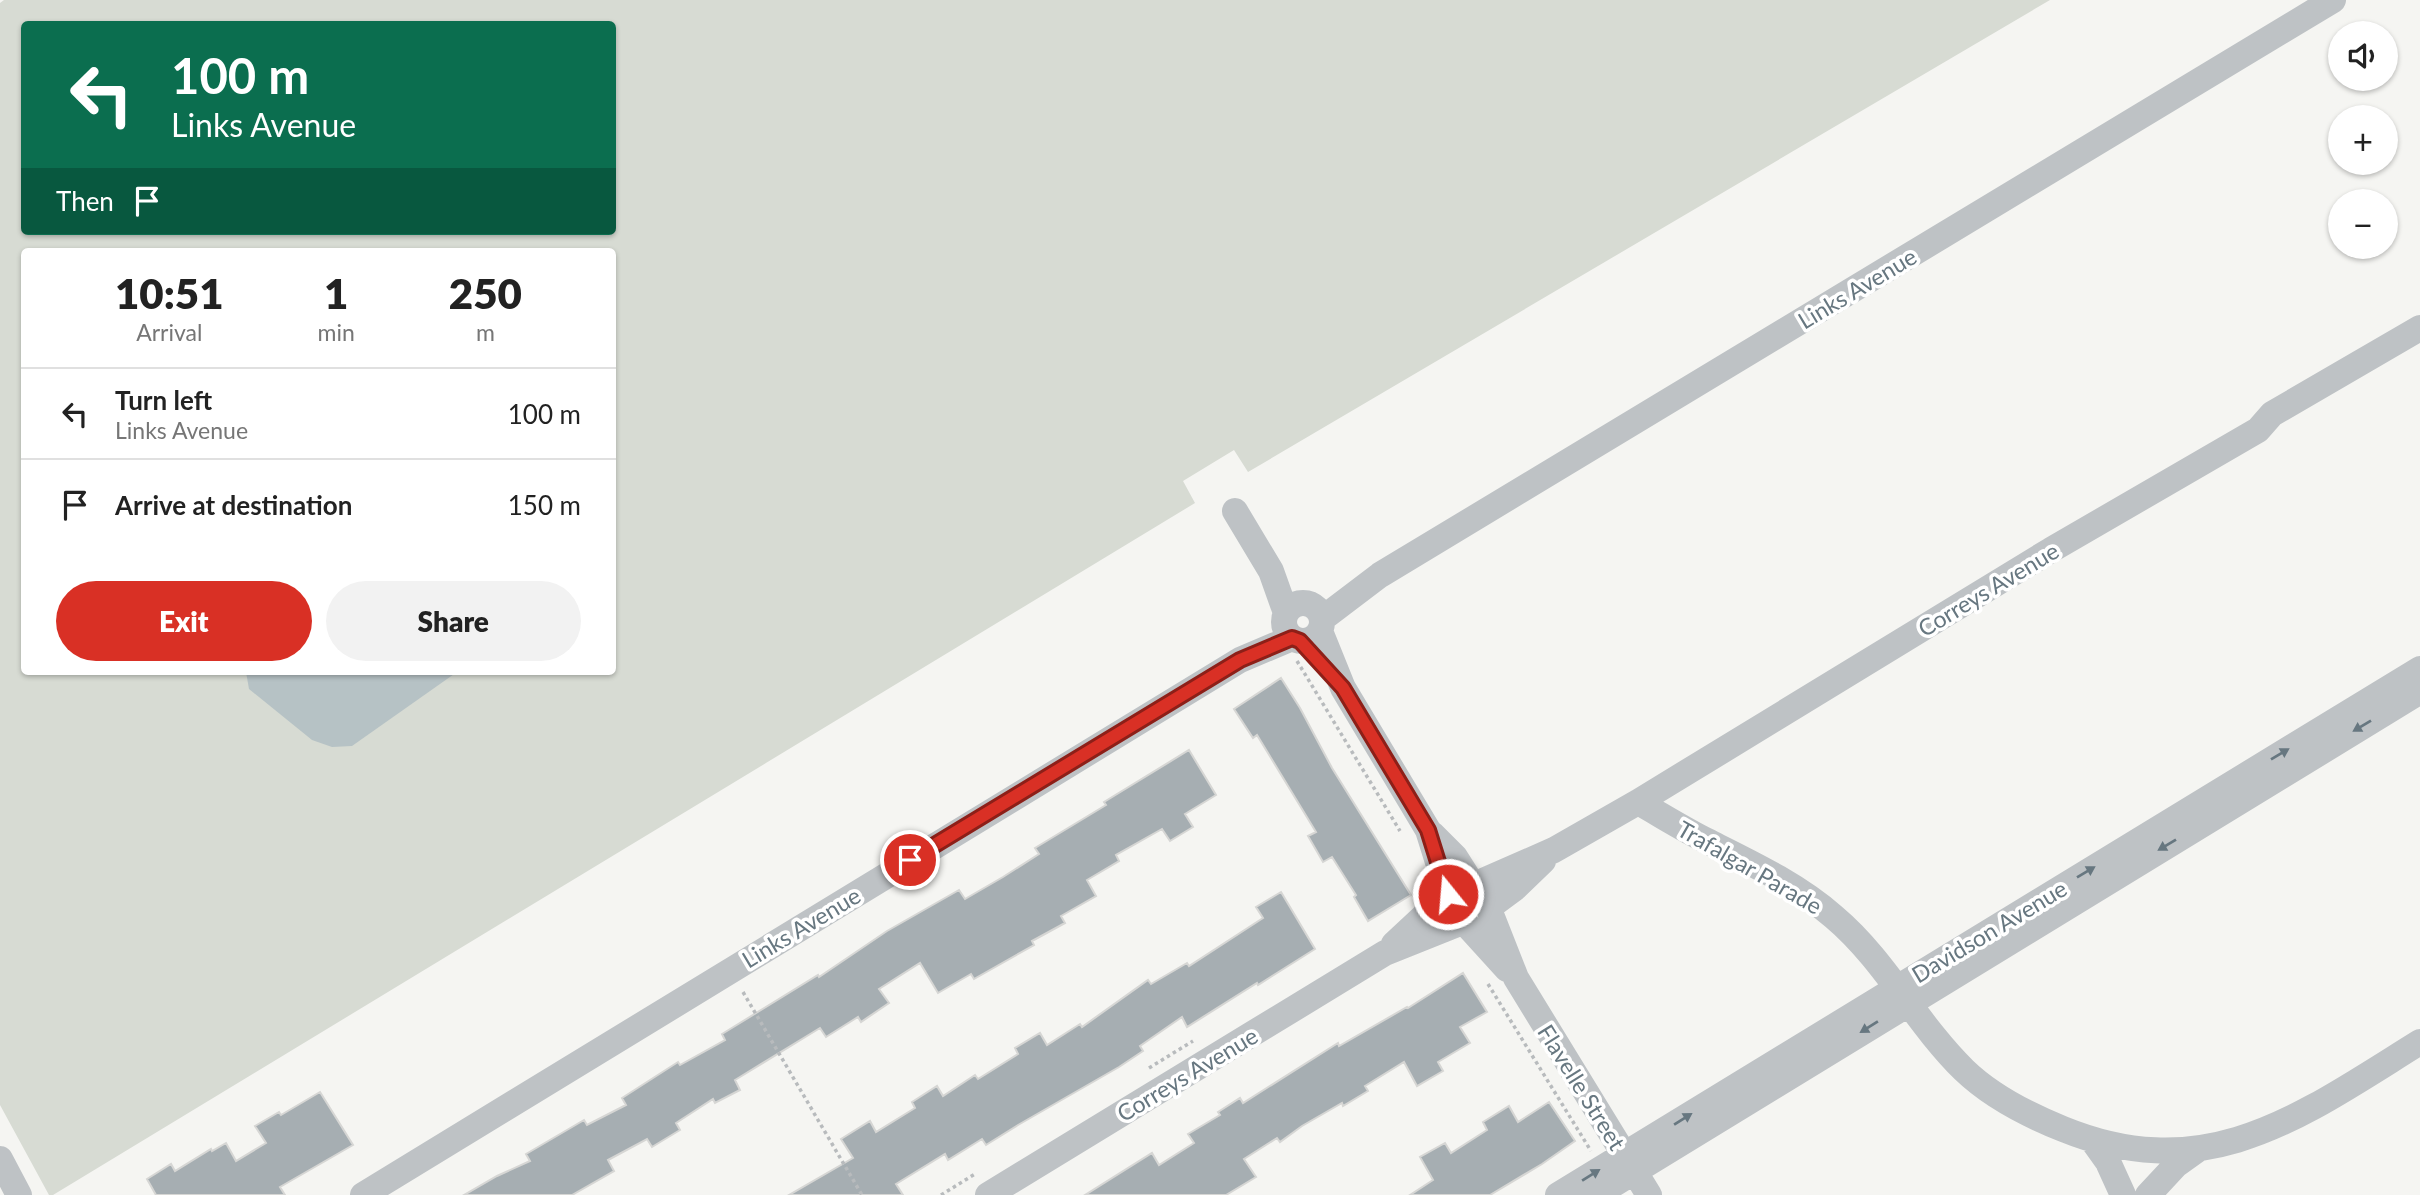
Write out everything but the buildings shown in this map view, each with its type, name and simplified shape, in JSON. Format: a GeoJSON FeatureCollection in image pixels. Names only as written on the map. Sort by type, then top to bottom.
{"type":"FeatureCollection","features":[{"type":"Feature","properties":{"kind":"street","name":"Links Avenue"},"geometry":{"type":"LineString","coordinates":[[363,1195],[1380,575],[2333,0]]}},
{"type":"Feature","properties":{"kind":"street","name":"Correys Avenue"},"geometry":{"type":"LineString","coordinates":[[988,1195],[1469,903],[1515,888],[1554,850],[2051,550],[2258,430],[2272,414],[2420,328]]}},
{"type":"Feature","properties":{"kind":"street","name":"Flavelle Street"},"geometry":{"type":"LineString","coordinates":[[1236,511],[1302,625],[1343,688],[1417,835],[1455,858],[1469,903],[1649,1195]]}},
{"type":"Feature","properties":{"kind":"street","name":"Davidson Avenue"},"geometry":{"type":"LineString","coordinates":[[1558,1195],[1629,1163],[2420,669]]}},
{"type":"Feature","properties":{"kind":"street","name":"Davidson Avenue"},"geometry":{"type":"LineString","coordinates":[[1901,995],[2420,691]]}},
{"type":"Feature","properties":{"kind":"street","name":"Trafalgar Parade"},"geometry":{"type":"LineString","coordinates":[[1637,802],[1797,889],[1850,932],[1965,1071],[1997,1096],[2034,1117],[2093,1141],[2146,1150],[2197,1150],[2226,1143],[2271,1129],[2313,1108],[2420,1042]]}},
{"type":"Feature","properties":{"kind":"street"},"geometry":{"type":"LineString","coordinates":[[2093,1141],[2109,1162],[2123,1195]]}},
{"type":"Feature","properties":{"kind":"street"},"geometry":{"type":"LineString","coordinates":[[2148,1195],[2176,1165],[2197,1150]]}},
{"type":"Feature","properties":{"kind":"street"},"geometry":{"type":"LineString","coordinates":[[0,1159],[19,1195]]}},
{"type":"Feature","properties":{"kind":"street","name":"Davidson Avenue"},"geometry":{"type":"LineString","coordinates":[[1596,1195],[1629,1163]]}},
{"type":"Feature","properties":{"kind":"path"},"geometry":{"type":"LineString","coordinates":[[1302,625],[1417,835]]}},
{"type":"Feature","properties":{"kind":"path"},"geometry":{"type":"LineString","coordinates":[[1485,979],[1594,1156]]}},
{"type":"Feature","properties":{"kind":"path"},"geometry":{"type":"LineString","coordinates":[[743,992],[862,1195]]}},
{"type":"Feature","properties":{"kind":"shaded area"},"geometry":{"type":"Polygon","coordinates":[[[4,0],[2050,0],[1248,472],[1234,450],[1183,481],[1195,503],[53,1195],[49,1195],[0,1105],[0,3],[4,0]]]}},
{"type":"Feature","properties":{"kind":"shaded area"},"geometry":{"type":"Polygon","coordinates":[[[247,675],[453,675],[352,746],[332,747],[312,740],[249,689],[247,675]]]}},
{"type":"Feature","properties":{"kind":"route"},"geometry":{"type":"LineString","coordinates":[[910,860],[1240,660],[1292,638],[1300,641],[1343,688],[1428,830],[1448,894]]}}]}
